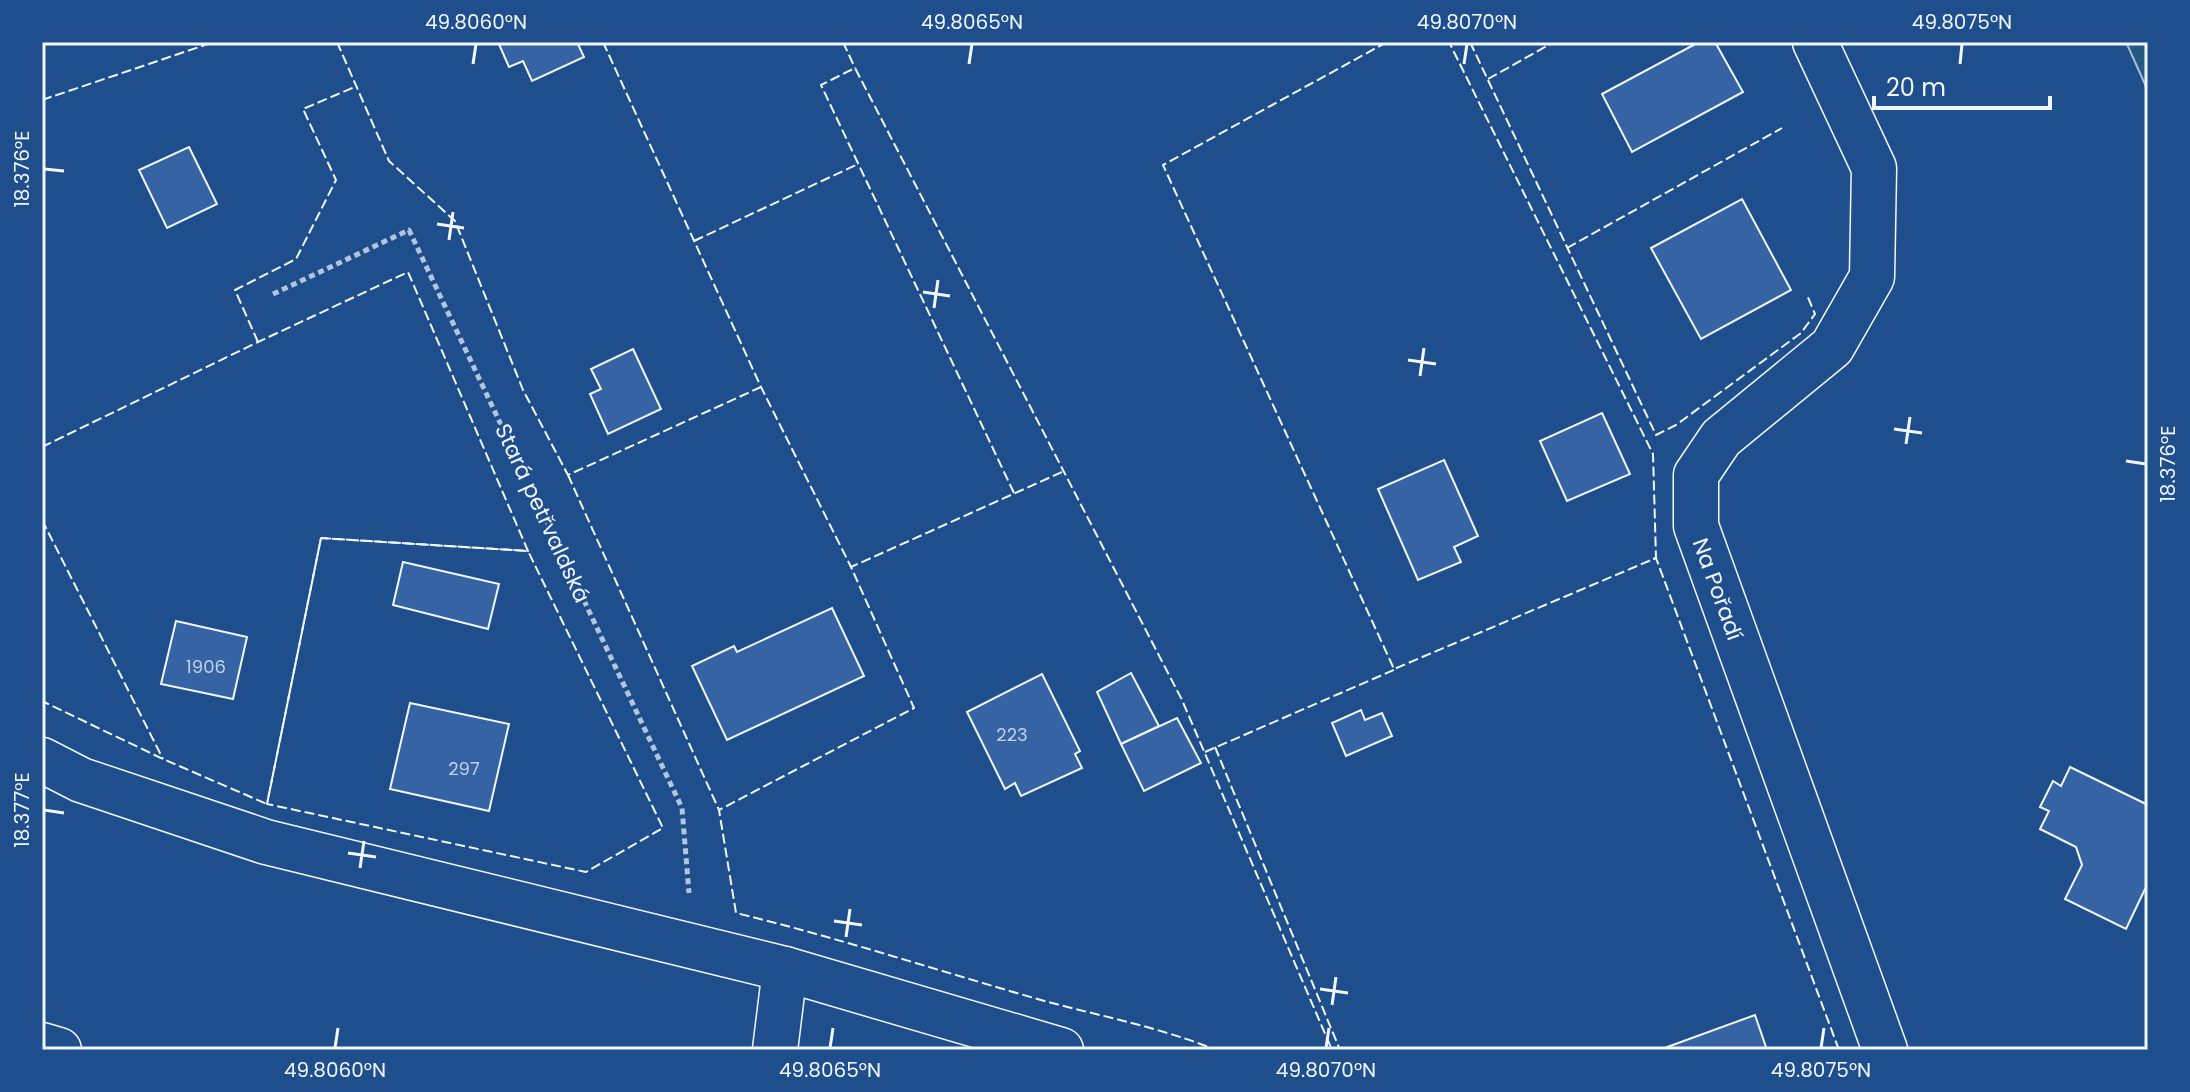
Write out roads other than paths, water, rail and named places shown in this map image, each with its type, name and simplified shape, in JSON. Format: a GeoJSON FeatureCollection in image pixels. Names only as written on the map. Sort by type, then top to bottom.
{"type":"FeatureCollection","features":[{"type":"Feature","properties":{"kind":"street","name":"Na Pořadí"},"geometry":{"type":"LineString","coordinates":[[1815,42],[1874,168],[1872,277],[1832,347],[1721,438],[1696,475],[1696,526],[1885,1050]]}},
{"type":"Feature","properties":{"kind":"street"},"geometry":{"type":"LineString","coordinates":[[42,760],[81,780],[266,842],[785,969],[1061,1050]]}},
{"type":"Feature","properties":{"kind":"street"},"geometry":{"type":"LineString","coordinates":[[775,1050],[785,969]]}},
{"type":"Feature","properties":{"kind":"street"},"geometry":{"type":"LineString","coordinates":[[42,1045],[59,1050]]}}]}
